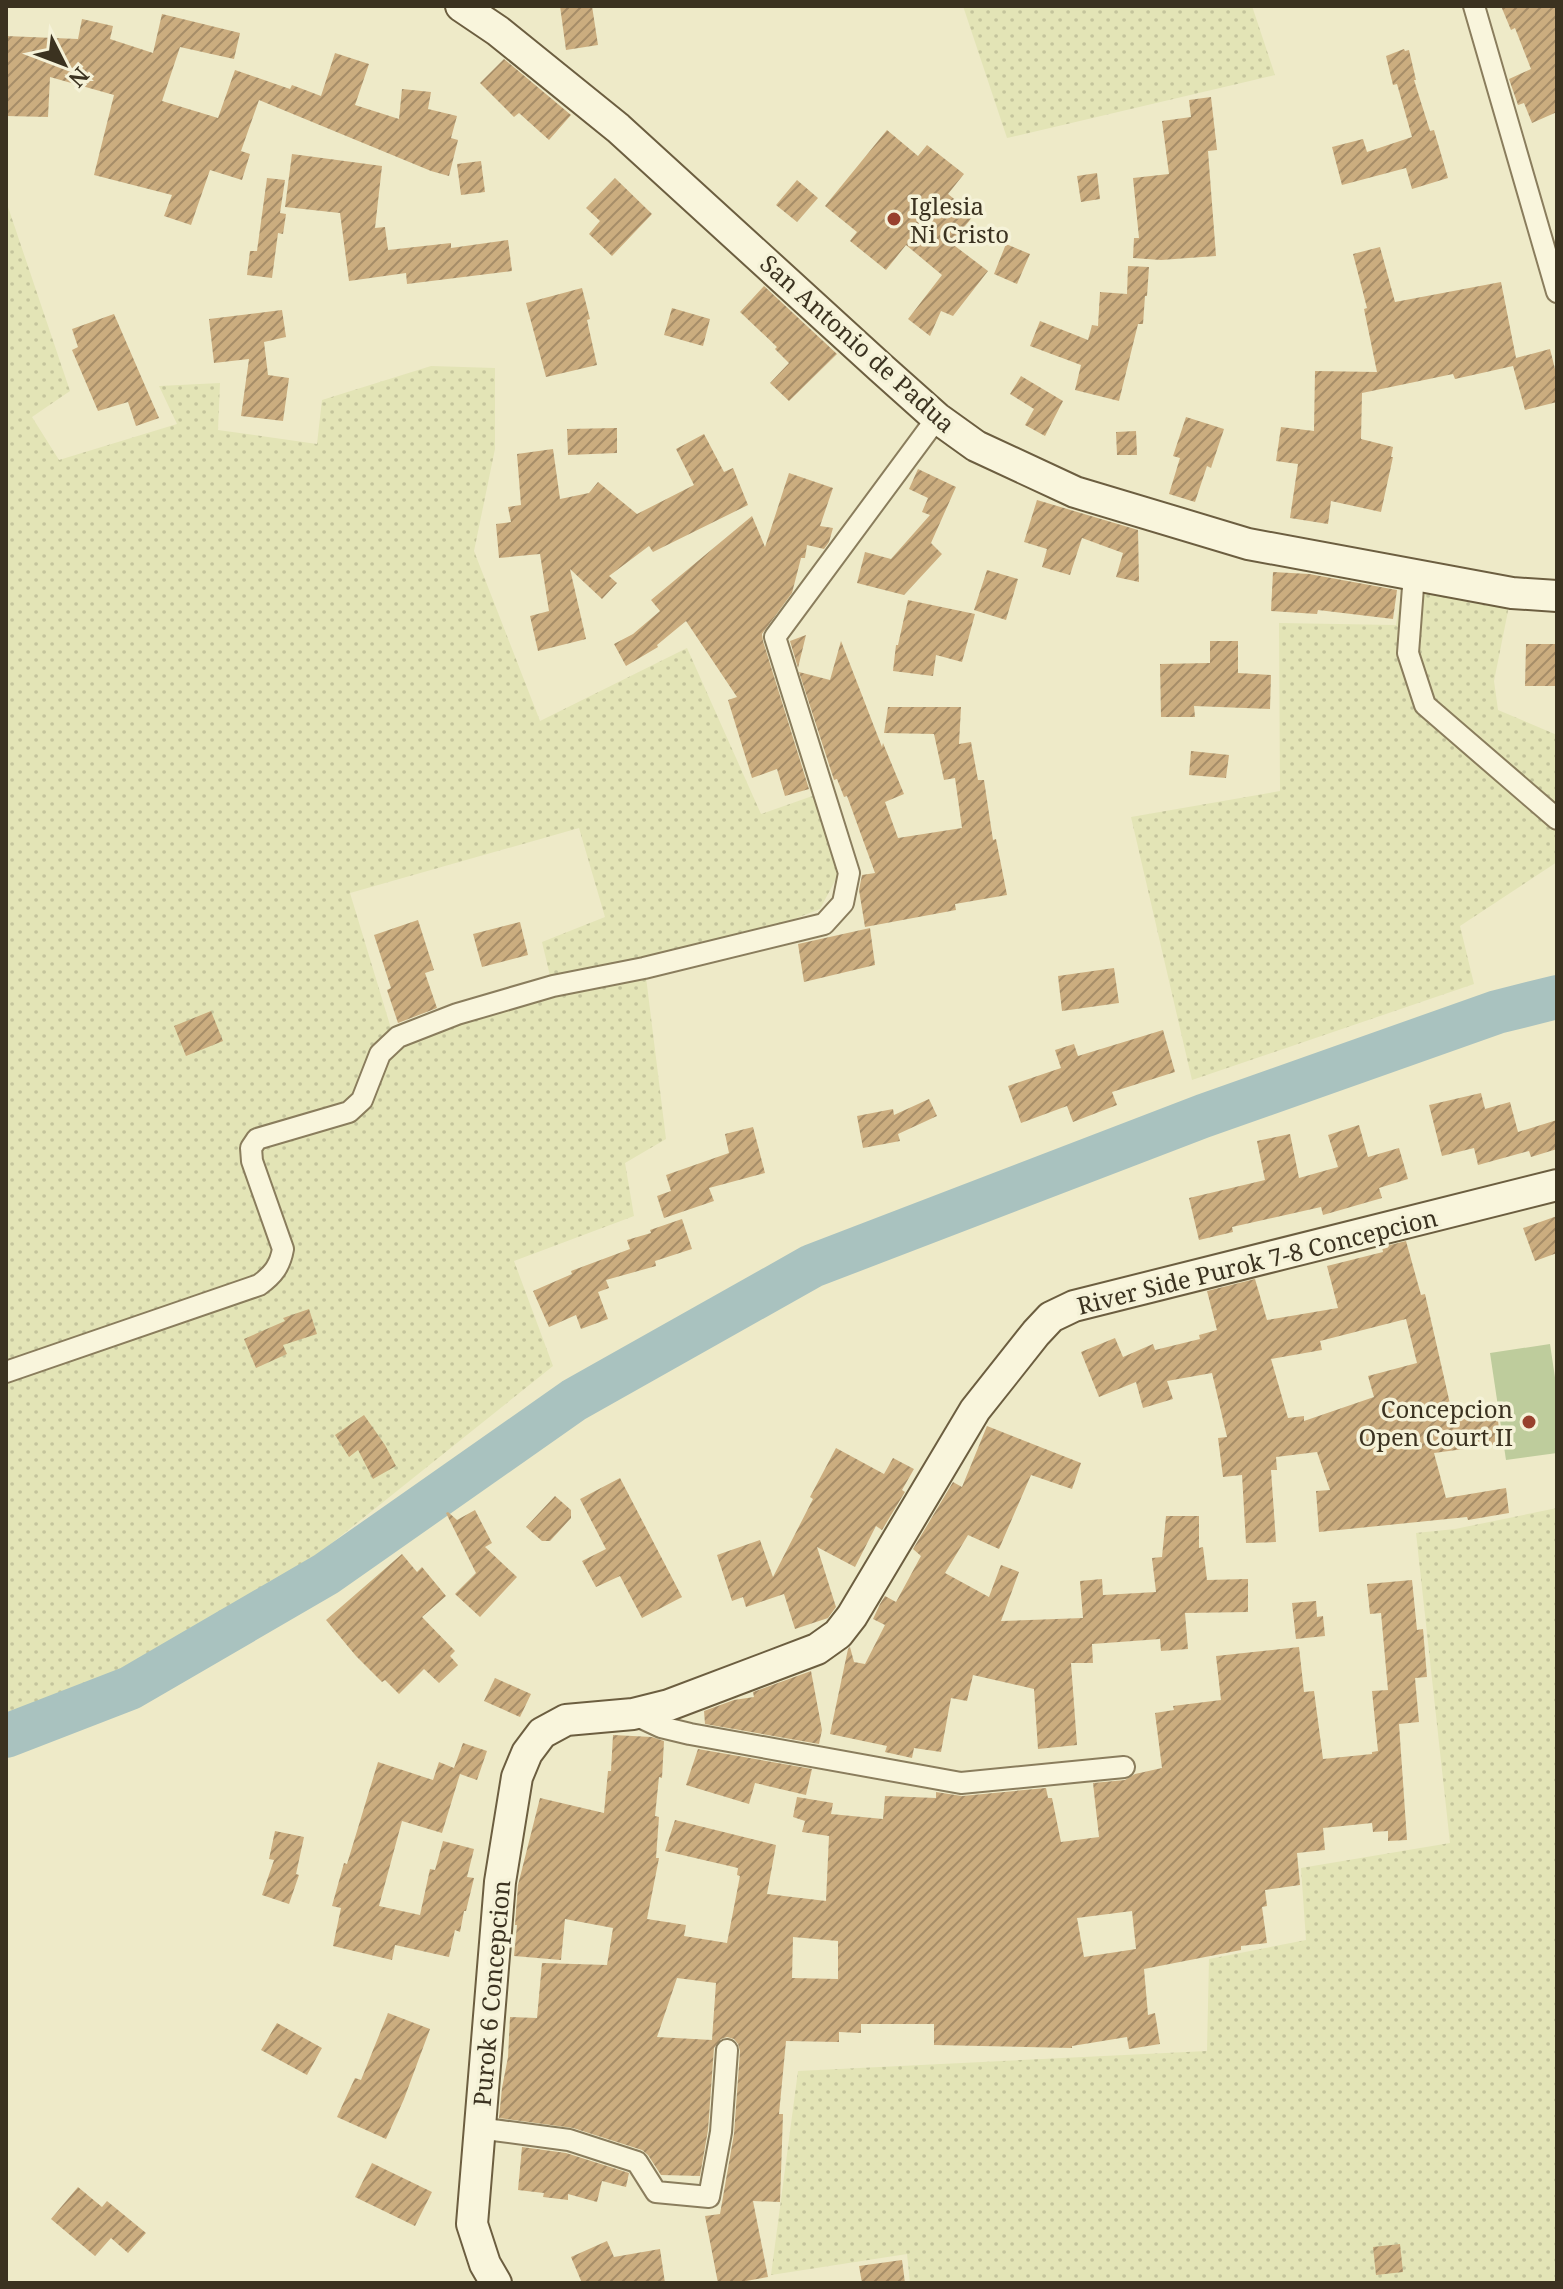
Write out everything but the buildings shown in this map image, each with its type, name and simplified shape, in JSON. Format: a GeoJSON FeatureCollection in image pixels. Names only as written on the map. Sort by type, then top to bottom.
{"type":"FeatureCollection","features":[{"type":"Feature","properties":{"kind":"street","name":"San Antonio de Padua"},"geometry":{"type":"LineString","coordinates":[[461,6],[498,31],[618,128],[937,418],[976,446],[1075,492],[1248,544],[1512,593],[1557,596]]}},
{"type":"Feature","properties":{"kind":"street"},"geometry":{"type":"LineString","coordinates":[[1474,6],[1557,292]]}},
{"type":"Feature","properties":{"kind":"street"},"geometry":{"type":"LineString","coordinates":[[6,1372],[259,1285],[270,1277],[281,1260],[283,1249],[252,1161],[251,1148],[257,1139],[349,1112],[362,1100],[380,1054],[398,1037],[457,1014],[553,986],[644,968],[824,924],[843,903],[849,873],[775,637],[937,418]]}},
{"type":"Feature","properties":{"kind":"street"},"geometry":{"type":"LineString","coordinates":[[1414,574],[1408,653],[1425,705],[1557,819]]}},
{"type":"Feature","properties":{"kind":"street","name":"River Side Purok 7-8 Concepcion"},"geometry":{"type":"LineString","coordinates":[[566,1720],[633,1714],[669,1705],[803,1655],[838,1634],[852,1616],[975,1410],[1051,1317],[1074,1306],[1557,1185]]}},
{"type":"Feature","properties":{"kind":"street"},"geometry":{"type":"LineString","coordinates":[[633,1714],[661,1727],[690,1734],[961,1783],[1124,1767]]}},
{"type":"Feature","properties":{"kind":"street","name":"Purok 6 Concepcion"},"geometry":{"type":"LineString","coordinates":[[496,2283],[485,2264],[472,2224],[500,1882],[517,1777],[527,1753],[542,1733],[566,1720]]}},
{"type":"Feature","properties":{"kind":"street"},"geometry":{"type":"LineString","coordinates":[[478,2128],[569,2140],[637,2162],[656,2192],[709,2197],[721,2132],[727,2050]]}},
{"type":"Feature","properties":{"kind":"green space"},"geometry":{"type":"Polygon","coordinates":[[[963,6],[1252,6],[1275,75],[1007,138],[963,6]]]}},
{"type":"Feature","properties":{"kind":"green space"},"geometry":{"type":"Polygon","coordinates":[[[6,201],[70,391],[32,417],[59,460],[177,424],[159,386],[220,383],[218,430],[317,444],[322,400],[431,366],[495,368],[495,449],[474,551],[540,721],[687,648],[761,814],[821,793],[845,862],[820,909],[642,962],[551,980],[542,942],[605,917],[579,828],[350,893],[393,1035],[346,1106],[251,1134],[276,1248],[264,1274],[6,1365],[6,201]]]}},
{"type":"Feature","properties":{"kind":"green space"},"geometry":{"type":"Polygon","coordinates":[[[1404,579],[1510,601],[1494,681],[1498,710],[1557,735],[1557,862],[1460,926],[1474,984],[1192,1080],[1131,817],[1280,791],[1279,623],[1396,625],[1404,579]]]}},
{"type":"Feature","properties":{"kind":"green space"},"geometry":{"type":"Polygon","coordinates":[[[646,977],[666,1139],[625,1163],[634,1216],[514,1261],[553,1366],[312,1559],[120,1669],[6,1716],[6,1381],[284,1273],[262,1151],[266,1145],[354,1119],[384,1061],[402,1044],[461,1020],[553,993],[646,977]]]}},
{"type":"Feature","properties":{"kind":"green space","name":"Concepcion Open Court II"},"geometry":{"type":"Polygon","coordinates":[[[1550,1344],[1557,1391],[1557,1453],[1506,1460],[1490,1353],[1550,1344]]]}},
{"type":"Feature","properties":{"kind":"green space"},"geometry":{"type":"Polygon","coordinates":[[[1557,1508],[1557,2283],[910,2283],[907,2254],[771,2275],[798,2071],[1207,2051],[1209,1959],[1306,1940],[1301,1868],[1450,1843],[1416,1533],[1455,1529],[1557,1508]]]}},
{"type":"Feature","properties":{"kind":"waterway"},"geometry":{"type":"LineString","coordinates":[[6,1736],[130,1688],[326,1574],[574,1400],[812,1266],[1203,1116],[1497,1012],[1557,997]]}},
{"type":"Feature","properties":{"kind":"place","name":"Iglesia Ni Cristo"},"geometry":{"type":"Point","coordinates":[894,219]}},
{"type":"Feature","properties":{"kind":"place","name":"Concepcion Open Court II"},"geometry":{"type":"Point","coordinates":[1529,1422]}}]}
